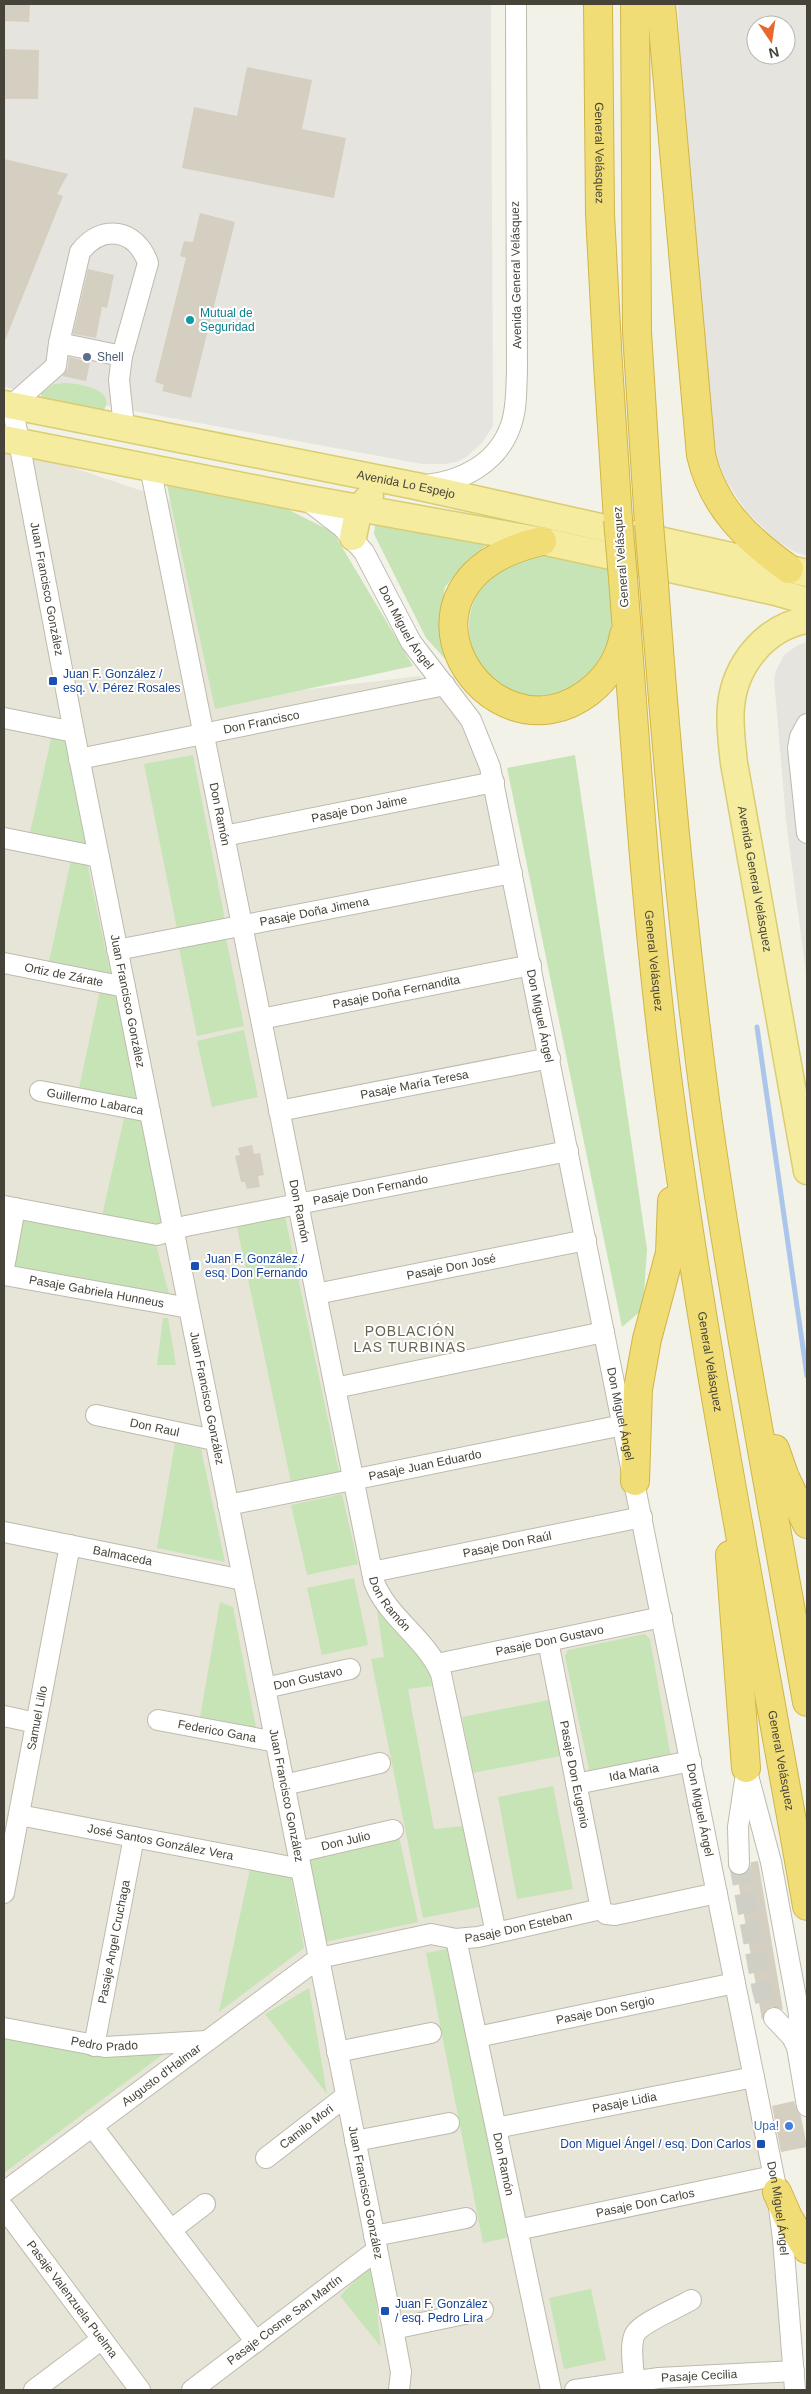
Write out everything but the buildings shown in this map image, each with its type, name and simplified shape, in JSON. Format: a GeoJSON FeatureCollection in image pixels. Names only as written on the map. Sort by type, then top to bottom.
{"type":"FeatureCollection","features":[{"type":"Feature","properties":{"kind":"highway","name":"General Velásquez"},"geometry":{"type":"LineString","coordinates":[[598,4],[600,214],[608,365],[641,837],[665,1060],[694,1260],[807,1906]]}},
{"type":"Feature","properties":{"kind":"highway"},"geometry":{"type":"LineString","coordinates":[[634,4],[637,315],[649,524],[667,762],[687,958],[721,1204],[807,1702]]}},
{"type":"Feature","properties":{"kind":"highway"},"geometry":{"type":"LineString","coordinates":[[661,4],[696,414],[702,461],[715,496],[731,518],[760,547],[798,571]]}},
{"type":"Feature","properties":{"kind":"highway"},"geometry":{"type":"LineString","coordinates":[[542,541],[513,549],[486,564],[469,579],[463,588],[454,622],[456,646],[465,668],[481,688],[504,702],[531,709],[558,707],[571,703],[594,688],[613,666],[624,638],[626,624]]}},
{"type":"Feature","properties":{"kind":"highway"},"geometry":{"type":"LineString","coordinates":[[635,1481],[638,1389],[647,1339],[666,1271],[671,1239],[672,1172],[665,1060]]}},
{"type":"Feature","properties":{"kind":"highway"},"geometry":{"type":"LineString","coordinates":[[753,1394],[784,1475],[807,1524]]}},
{"type":"Feature","properties":{"kind":"highway"},"geometry":{"type":"LineString","coordinates":[[727,1454],[730,1565],[746,1768]]}},
{"type":"Feature","properties":{"kind":"highway"},"geometry":{"type":"LineString","coordinates":[[775,2184],[788,2217],[807,2249]]}},
{"type":"Feature","properties":{"kind":"main road","name":"Avenida Lo Espejo"},"geometry":{"type":"LineString","coordinates":[[8,405],[416,486],[798,571]]}},
{"type":"Feature","properties":{"kind":"main road"},"geometry":{"type":"LineString","coordinates":[[11,440],[303,498],[542,541],[776,592],[807,601]]}},
{"type":"Feature","properties":{"kind":"main road"},"geometry":{"type":"LineString","coordinates":[[258,488],[271,473],[268,461],[264,455]]}},
{"type":"Feature","properties":{"kind":"main road"},"geometry":{"type":"LineString","coordinates":[[353,537],[359,508],[369,497],[386,492],[433,500],[454,501],[472,498]]}},
{"type":"Feature","properties":{"kind":"main road","name":"Avenida General Velásquez"},"geometry":{"type":"LineString","coordinates":[[807,620],[784,628],[758,646],[741,669],[730,708],[734,763],[807,1171]]}},
{"type":"Feature","properties":{"kind":"street","name":"Avenida General Velásquez"},"geometry":{"type":"LineString","coordinates":[[416,486],[445,483],[460,478],[486,462],[505,439],[515,410],[517,372],[516,4]]}},
{"type":"Feature","properties":{"kind":"street"},"geometry":{"type":"LineString","coordinates":[[8,405],[56,366],[59,343],[80,252],[85,245],[99,235],[125,235],[140,246],[148,263],[122,356],[119,380],[124,427]]}},
{"type":"Feature","properties":{"kind":"street"},"geometry":{"type":"LineString","coordinates":[[59,343],[122,356]]}},
{"type":"Feature","properties":{"kind":"street","name":"Juan Francisco González"},"geometry":{"type":"LineString","coordinates":[[8,405],[11,440],[74,732],[393,2329],[401,2372],[399,2390]]}},
{"type":"Feature","properties":{"kind":"street","name":"Don Ramón"},"geometry":{"type":"LineString","coordinates":[[150,467],[372,1572],[383,1601],[437,1664],[496,1933]]}},
{"type":"Feature","properties":{"kind":"street","name":"Don Miguel Ángel"},"geometry":{"type":"LineString","coordinates":[[303,498],[331,517],[353,537],[374,569],[403,630],[460,704],[480,738],[494,782],[775,2184],[794,2380]]}},
{"type":"Feature","properties":{"kind":"street","name":"Don Francisco"},"geometry":{"type":"LineString","coordinates":[[79,759],[445,685]]}},
{"type":"Feature","properties":{"kind":"street"},"geometry":{"type":"LineString","coordinates":[[4,718],[74,732]]}},
{"type":"Feature","properties":{"kind":"street"},"geometry":{"type":"LineString","coordinates":[[807,724],[800,737],[798,748],[807,833]]}},
{"type":"Feature","properties":{"kind":"street","name":"Pasaje Don Jaime"},"geometry":{"type":"LineString","coordinates":[[224,836],[494,782]]}},
{"type":"Feature","properties":{"kind":"street"},"geometry":{"type":"LineString","coordinates":[[4,838],[99,857]]}},
{"type":"Feature","properties":{"kind":"street","name":"Pasaje Doña Jimena"},"geometry":{"type":"LineString","coordinates":[[117,950],[512,873]]}},
{"type":"Feature","properties":{"kind":"street","name":"Ortiz de Zárate"},"geometry":{"type":"LineString","coordinates":[[4,963],[125,987]]}},
{"type":"Feature","properties":{"kind":"street","name":"Pasaje Doña Fernandita"},"geometry":{"type":"LineString","coordinates":[[261,1019],[531,965]]}},
{"type":"Feature","properties":{"kind":"street","name":"Pasaje María Teresa"},"geometry":{"type":"LineString","coordinates":[[279,1111],[550,1058]]}},
{"type":"Feature","properties":{"kind":"street","name":"Guillermo Labarca"},"geometry":{"type":"LineString","coordinates":[[40,1091],[150,1112]]}},
{"type":"Feature","properties":{"kind":"street","name":"Pasaje Don Fernando"},"geometry":{"type":"LineString","coordinates":[[174,1231],[186,1226],[568,1151]]}},
{"type":"Feature","properties":{"kind":"street"},"geometry":{"type":"LineString","coordinates":[[4,1268],[10,1207],[157,1235],[174,1231]]}},
{"type":"Feature","properties":{"kind":"street","name":"Pasaje Don José"},"geometry":{"type":"LineString","coordinates":[[316,1294],[586,1240]]}},
{"type":"Feature","properties":{"kind":"street","name":"Pasaje Gabriela Hunneus"},"geometry":{"type":"LineString","coordinates":[[4,1275],[189,1308]]}},
{"type":"Feature","properties":{"kind":"street"},"geometry":{"type":"LineString","coordinates":[[335,1388],[604,1332]]}},
{"type":"Feature","properties":{"kind":"street","name":"Don Raul"},"geometry":{"type":"LineString","coordinates":[[96,1415],[214,1440]]}},
{"type":"Feature","properties":{"kind":"street","name":"Pasaje Juan Eduardo"},"geometry":{"type":"LineString","coordinates":[[228,1505],[623,1424]]}},
{"type":"Feature","properties":{"kind":"street","name":"Pasaje Don Raúl"},"geometry":{"type":"LineString","coordinates":[[372,1572],[642,1517]]}},
{"type":"Feature","properties":{"kind":"street","name":"Balmaceda"},"geometry":{"type":"LineString","coordinates":[[4,1532],[243,1580]]}},
{"type":"Feature","properties":{"kind":"street","name":"Samuel Lillo"},"geometry":{"type":"LineString","coordinates":[[4,1893],[70,1545]]}},
{"type":"Feature","properties":{"kind":"street","name":"Pasaje Don Gustavo"},"geometry":{"type":"LineString","coordinates":[[437,1664],[662,1617]]}},
{"type":"Feature","properties":{"kind":"street","name":"Pasaje Don Eugenio"},"geometry":{"type":"LineString","coordinates":[[548,1641],[601,1909]]}},
{"type":"Feature","properties":{"kind":"street","name":"Don Gustavo"},"geometry":{"type":"LineString","coordinates":[[265,1688],[350,1669]]}},
{"type":"Feature","properties":{"kind":"street"},"geometry":{"type":"LineString","coordinates":[[4,1716],[36,1723]]}},
{"type":"Feature","properties":{"kind":"street","name":"Federico Gana"},"geometry":{"type":"LineString","coordinates":[[158,1720],[276,1742]]}},
{"type":"Feature","properties":{"kind":"street","name":"Ida Maria"},"geometry":{"type":"LineString","coordinates":[[576,1784],[691,1761]]}},
{"type":"Feature","properties":{"kind":"street"},"geometry":{"type":"LineString","coordinates":[[284,1785],[380,1763]]}},
{"type":"Feature","properties":{"kind":"street"},"geometry":{"type":"LineString","coordinates":[[739,1864],[738,1827],[746,1768]]}},
{"type":"Feature","properties":{"kind":"street"},"geometry":{"type":"LineString","coordinates":[[746,1768],[771,1862],[798,2014],[797,2046],[807,2106]]}},
{"type":"Feature","properties":{"kind":"street","name":"José Santos González Vera"},"geometry":{"type":"LineString","coordinates":[[18,1815],[134,1837],[299,1861]]}},
{"type":"Feature","properties":{"kind":"street","name":"Don Julio"},"geometry":{"type":"LineString","coordinates":[[299,1861],[393,1830]]}},
{"type":"Feature","properties":{"kind":"street","name":"Pasaje Angel Cruchaga"},"geometry":{"type":"LineString","coordinates":[[94,2046],[134,1837]]}},
{"type":"Feature","properties":{"kind":"street","name":"Pasaje Don Esteban"},"geometry":{"type":"LineString","coordinates":[[319,1958],[431,1934],[456,1939],[478,1938],[601,1909],[606,1914],[615,1915],[717,1893]]}},
{"type":"Feature","properties":{"kind":"street","name":"Don Ramón"},"geometry":{"type":"LineString","coordinates":[[456,1939],[551,2390]]}},
{"type":"Feature","properties":{"kind":"street","name":"Augusto d'Halmar"},"geometry":{"type":"LineString","coordinates":[[4,2192],[319,1958]]}},
{"type":"Feature","properties":{"kind":"street","name":"Pasaje Don Sergio"},"geometry":{"type":"LineString","coordinates":[[477,2037],[735,1983]]}},
{"type":"Feature","properties":{"kind":"street"},"geometry":{"type":"LineString","coordinates":[[774,2018],[786,2029],[797,2046]]}},
{"type":"Feature","properties":{"kind":"street","name":"Pedro Prado"},"geometry":{"type":"LineString","coordinates":[[4,2028],[94,2046],[117,2048],[206,2041]]}},
{"type":"Feature","properties":{"kind":"street"},"geometry":{"type":"LineString","coordinates":[[338,2052],[431,2033]]}},
{"type":"Feature","properties":{"kind":"street","name":"Pasaje Lidia"},"geometry":{"type":"LineString","coordinates":[[496,2128],[754,2077]]}},
{"type":"Feature","properties":{"kind":"street","name":"Camilo Mori"},"geometry":{"type":"LineString","coordinates":[[266,2158],[346,2096]]}},
{"type":"Feature","properties":{"kind":"street"},"geometry":{"type":"LineString","coordinates":[[355,2141],[449,2123]]}},
{"type":"Feature","properties":{"kind":"street"},"geometry":{"type":"LineString","coordinates":[[92,2126],[256,2342]]}},
{"type":"Feature","properties":{"kind":"street","name":"Pasaje Don Carlos"},"geometry":{"type":"LineString","coordinates":[[517,2230],[775,2184]]}},
{"type":"Feature","properties":{"kind":"street"},"geometry":{"type":"LineString","coordinates":[[171,2230],[205,2204]]}},
{"type":"Feature","properties":{"kind":"street","name":"Pasaje Valenzuela Puelma"},"geometry":{"type":"LineString","coordinates":[[4,2208],[140,2390]]}},
{"type":"Feature","properties":{"kind":"street"},"geometry":{"type":"LineString","coordinates":[[376,2243],[466,2218]]}},
{"type":"Feature","properties":{"kind":"street","name":"Pasaje Cosme San Martín"},"geometry":{"type":"LineString","coordinates":[[192,2390],[256,2342],[376,2243]]}},
{"type":"Feature","properties":{"kind":"street"},"geometry":{"type":"LineString","coordinates":[[634,2381],[633,2343],[635,2334],[644,2326],[691,2300]]}},
{"type":"Feature","properties":{"kind":"street"},"geometry":{"type":"LineString","coordinates":[[393,2329],[483,2310]]}},
{"type":"Feature","properties":{"kind":"street"},"geometry":{"type":"LineString","coordinates":[[34,2390],[102,2339]]}},
{"type":"Feature","properties":{"kind":"street","name":"Pasaje Cecilia"},"geometry":{"type":"LineString","coordinates":[[583,2390],[634,2381],[689,2383],[794,2380]]}},
{"type":"Feature","properties":{"kind":"shaded area"},"geometry":{"type":"Polygon","coordinates":[[[4,4],[491,4],[493,426],[482,443],[466,457],[456,462],[422,464],[4,387],[4,4]]]}},
{"type":"Feature","properties":{"kind":"shaded area"},"geometry":{"type":"Polygon","coordinates":[[[678,4],[807,4],[807,556],[793,551],[776,540],[747,512],[726,481],[713,448],[680,64],[678,4]]]}},
{"type":"Feature","properties":{"kind":"shaded area"},"geometry":{"type":"Polygon","coordinates":[[[4,452],[53,461],[184,505],[219,700],[420,676],[454,710],[481,767],[753,2124],[773,2241],[784,2390],[4,2390],[4,452]]]}},
{"type":"Feature","properties":{"kind":"shaded area"},"geometry":{"type":"Polygon","coordinates":[[[807,642],[807,981],[786,821],[774,679],[784,655],[798,645],[807,642]]]}},
{"type":"Feature","properties":{"kind":"green space"},"geometry":{"type":"Polygon","coordinates":[[[64,383],[87,386],[101,393],[106,398],[103,411],[42,399],[41,394],[54,384],[64,383]]]}},
{"type":"Feature","properties":{"kind":"green space"},"geometry":{"type":"Polygon","coordinates":[[[166,481],[287,509],[333,532],[413,666],[215,709],[166,481]]]}},
{"type":"Feature","properties":{"kind":"green space"},"geometry":{"type":"Polygon","coordinates":[[[376,514],[488,544],[466,562],[445,587],[439,622],[448,662],[426,638],[374,534],[376,514]]]}},
{"type":"Feature","properties":{"kind":"green space"},"geometry":{"type":"Polygon","coordinates":[[[567,552],[608,561],[612,605],[610,636],[607,650],[593,676],[575,686],[537,701],[496,684],[481,668],[474,654],[470,638],[469,622],[472,607],[478,593],[488,580],[501,570],[516,562],[532,557],[567,552]]]}},
{"type":"Feature","properties":{"kind":"green space"},"geometry":{"type":"Polygon","coordinates":[[[52,735],[68,738],[91,850],[29,837],[52,735]]]}},
{"type":"Feature","properties":{"kind":"green space"},"geometry":{"type":"Polygon","coordinates":[[[193,755],[225,920],[177,929],[144,764],[193,755]]]}},
{"type":"Feature","properties":{"kind":"green space"},"geometry":{"type":"Polygon","coordinates":[[[575,755],[647,1249],[643,1309],[622,1327],[507,768],[575,755]]]}},
{"type":"Feature","properties":{"kind":"green space"},"geometry":{"type":"Polygon","coordinates":[[[71,860],[87,863],[111,975],[49,962],[71,860]]]}},
{"type":"Feature","properties":{"kind":"green space"},"geometry":{"type":"Polygon","coordinates":[[[226,938],[244,1026],[197,1036],[179,948],[226,938]]]}},
{"type":"Feature","properties":{"kind":"green space"},"geometry":{"type":"Polygon","coordinates":[[[100,990],[116,994],[139,1106],[78,1093],[100,990]]]}},
{"type":"Feature","properties":{"kind":"green space"},"geometry":{"type":"Polygon","coordinates":[[[244,1030],[258,1097],[212,1107],[197,1041],[244,1030]]]}},
{"type":"Feature","properties":{"kind":"green space"},"geometry":{"type":"Polygon","coordinates":[[[125,1114],[141,1117],[164,1229],[102,1216],[125,1114]]]}},
{"type":"Feature","properties":{"kind":"green space"},"geometry":{"type":"Polygon","coordinates":[[[285,1216],[339,1472],[291,1482],[237,1227],[285,1216]]]}},
{"type":"Feature","properties":{"kind":"green space"},"geometry":{"type":"Polygon","coordinates":[[[22,1217],[156,1244],[169,1294],[13,1268],[22,1217]]]}},
{"type":"Feature","properties":{"kind":"green space"},"geometry":{"type":"Polygon","coordinates":[[[163,1318],[168,1318],[176,1365],[157,1365],[163,1318]]]}},
{"type":"Feature","properties":{"kind":"green space"},"geometry":{"type":"Polygon","coordinates":[[[175,1443],[201,1449],[225,1562],[157,1548],[175,1443]]]}},
{"type":"Feature","properties":{"kind":"green space"},"geometry":{"type":"Polygon","coordinates":[[[342,1494],[358,1564],[307,1575],[291,1505],[342,1494]]]}},
{"type":"Feature","properties":{"kind":"green space"},"geometry":{"type":"Polygon","coordinates":[[[354,1578],[368,1645],[322,1655],[307,1588],[354,1578]]]}},
{"type":"Feature","properties":{"kind":"green space"},"geometry":{"type":"Polygon","coordinates":[[[220,1602],[233,1607],[257,1733],[199,1723],[220,1602]]]}},
{"type":"Feature","properties":{"kind":"green space"},"geometry":{"type":"Polygon","coordinates":[[[376,1604],[427,1661],[432,1686],[408,1689],[434,1829],[463,1826],[479,1907],[423,1918],[371,1659],[384,1657],[376,1604]]]}},
{"type":"Feature","properties":{"kind":"green space"},"geometry":{"type":"Polygon","coordinates":[[[645,1634],[650,1639],[671,1758],[590,1774],[565,1656],[568,1650],[645,1634]]]}},
{"type":"Feature","properties":{"kind":"green space"},"geometry":{"type":"Polygon","coordinates":[[[549,1700],[560,1756],[473,1773],[462,1717],[549,1700]]]}},
{"type":"Feature","properties":{"kind":"green space"},"geometry":{"type":"Polygon","coordinates":[[[553,1786],[573,1889],[517,1899],[498,1797],[553,1786]]]}},
{"type":"Feature","properties":{"kind":"green space"},"geometry":{"type":"Polygon","coordinates":[[[399,1837],[418,1922],[325,1942],[306,1858],[399,1837]]]}},
{"type":"Feature","properties":{"kind":"green space"},"geometry":{"type":"Polygon","coordinates":[[[250,1869],[291,1877],[304,1948],[219,2012],[250,1869]]]}},
{"type":"Feature","properties":{"kind":"green space"},"geometry":{"type":"Polygon","coordinates":[[[451,1948],[510,2237],[483,2243],[426,1953],[451,1948]]]}},
{"type":"Feature","properties":{"kind":"green space"},"geometry":{"type":"Polygon","coordinates":[[[309,1988],[327,2094],[265,2014],[309,1988]]]}},
{"type":"Feature","properties":{"kind":"green space"},"geometry":{"type":"Polygon","coordinates":[[[4,2035],[170,2049],[4,2173],[4,2035]]]}},
{"type":"Feature","properties":{"kind":"green space"},"geometry":{"type":"Polygon","coordinates":[[[372,2264],[381,2347],[340,2296],[372,2264]]]}},
{"type":"Feature","properties":{"kind":"green space"},"geometry":{"type":"Polygon","coordinates":[[[591,2289],[606,2360],[564,2369],[549,2298],[591,2289]]]}},
{"type":"Feature","properties":{"kind":"waterway"},"geometry":{"type":"LineString","coordinates":[[757,1027],[807,1376]]}},
{"type":"Feature","properties":{"kind":"tunnel"},"geometry":{"type":"LineString","coordinates":[[739,1864],[762,1990],[766,2005],[774,2018]]}},
{"type":"Feature","properties":{"kind":"place","name":"Mutual de Seguridad"},"geometry":{"type":"Point","coordinates":[190,320]}},
{"type":"Feature","properties":{"kind":"place","name":"Shell"},"geometry":{"type":"Point","coordinates":[87,357]}},
{"type":"Feature","properties":{"kind":"place","name":"Juan F. González / esq. V. Pérez Rosales"},"geometry":{"type":"Point","coordinates":[53,681]}},
{"type":"Feature","properties":{"kind":"place","name":"Juan F. González / esq. Don Fernando"},"geometry":{"type":"Point","coordinates":[195,1266]}},
{"type":"Feature","properties":{"kind":"place","name":"Upa!"},"geometry":{"type":"Point","coordinates":[789,2126]}},
{"type":"Feature","properties":{"kind":"place","name":"Don Miguel Ángel / esq. Don Carlos"},"geometry":{"type":"Point","coordinates":[761,2144]}},
{"type":"Feature","properties":{"kind":"place","name":"Juan F. González / esq. Pedro Lira"},"geometry":{"type":"Point","coordinates":[385,2311]}},
{"type":"Feature","properties":{"kind":"district","name":"POBLACIÓN LAS TURBINAS"},"geometry":{"type":"Point","coordinates":[410,1339]}}]}
